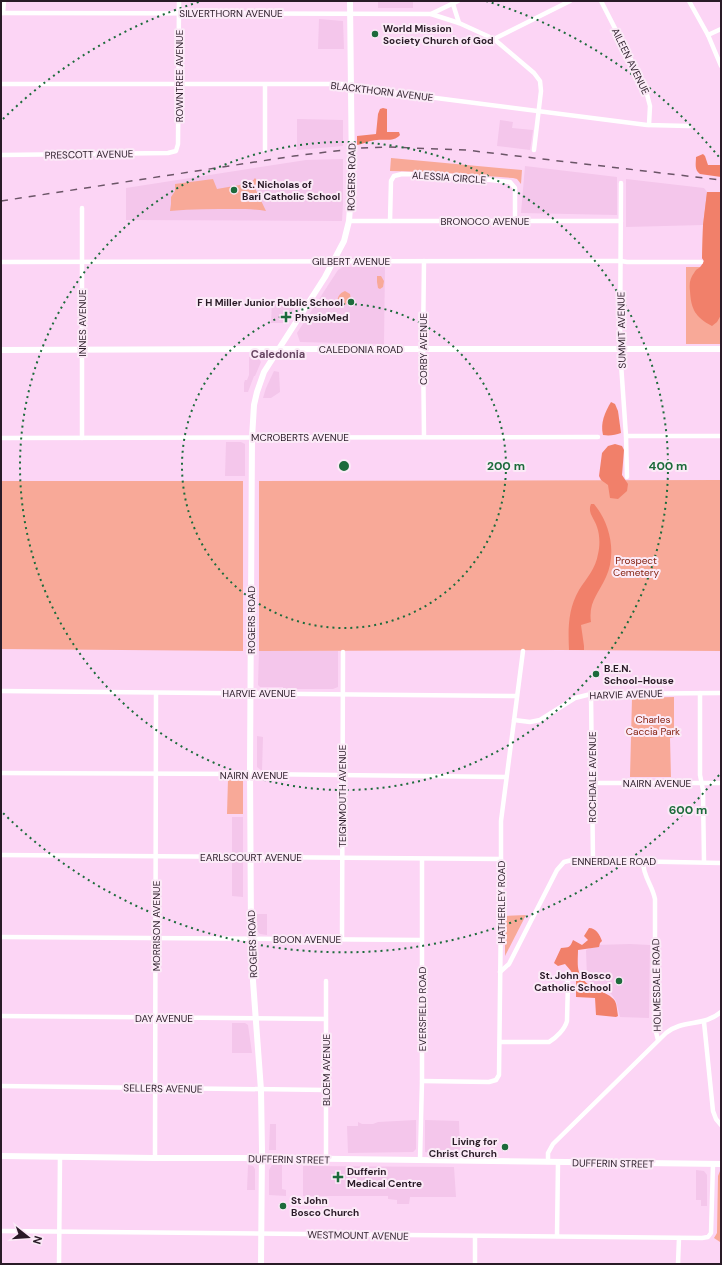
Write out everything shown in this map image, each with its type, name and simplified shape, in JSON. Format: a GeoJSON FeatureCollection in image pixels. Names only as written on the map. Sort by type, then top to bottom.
{"type":"FeatureCollection","features":[{"type":"Feature","properties":{"kind":"street"},"geometry":{"type":"LineString","coordinates":[[2,13],[4,1]]}},
{"type":"Feature","properties":{"kind":"street","name":"ROWNTREE AVENUE"},"geometry":{"type":"LineString","coordinates":[[176,152],[178,144],[179,1]]}},
{"type":"Feature","properties":{"kind":"street","name":"ROGERS ROAD"},"geometry":{"type":"LineString","coordinates":[[261,1264],[261,1090],[255,1018],[251,939],[250,857],[252,438],[254,405],[258,387],[264,372],[334,262],[344,241],[349,221],[351,199],[352,86],[350,1]]}},
{"type":"Feature","properties":{"kind":"street","name":"SILVERTHORN AVENUE"},"geometry":{"type":"LineString","coordinates":[[2,13],[179,12],[431,14],[458,1]]}},
{"type":"Feature","properties":{"kind":"street"},"geometry":{"type":"LineString","coordinates":[[494,39],[570,1]]}},
{"type":"Feature","properties":{"kind":"street","name":"AILEEN AVENUE"},"geometry":{"type":"LineString","coordinates":[[601,1],[645,87],[650,106],[649,125]]}},
{"type":"Feature","properties":{"kind":"street"},"geometry":{"type":"LineString","coordinates":[[689,1],[708,35],[721,66]]}},
{"type":"Feature","properties":{"kind":"street"},"geometry":{"type":"LineString","coordinates":[[453,4],[459,22]]}},
{"type":"Feature","properties":{"kind":"street"},"geometry":{"type":"LineString","coordinates":[[431,14],[459,22],[494,39],[529,68],[540,81],[541,91],[534,150]]}},
{"type":"Feature","properties":{"kind":"street"},"geometry":{"type":"LineString","coordinates":[[708,35],[721,29]]}},
{"type":"Feature","properties":{"kind":"street","name":"BLACKTHORN AVENUE"},"geometry":{"type":"LineString","coordinates":[[1,84],[343,84],[649,125],[690,126]]}},
{"type":"Feature","properties":{"kind":"street"},"geometry":{"type":"LineString","coordinates":[[265,85],[265,150]]}},
{"type":"Feature","properties":{"kind":"street","name":"PRESCOTT AVENUE"},"geometry":{"type":"LineString","coordinates":[[1,155],[176,152]]}},
{"type":"Feature","properties":{"kind":"street","name":"ALESSIA CIRCLE"},"geometry":{"type":"LineString","coordinates":[[390,221],[391,181],[394,176],[402,174],[441,175],[510,182],[515,188],[515,221]]}},
{"type":"Feature","properties":{"kind":"street","name":"SUMMIT AVENUE"},"geometry":{"type":"LineString","coordinates":[[621,183],[620,349],[626,436],[627,477]]}},
{"type":"Feature","properties":{"kind":"street","name":"INNES AVENUE"},"geometry":{"type":"LineString","coordinates":[[82,208],[82,438]]}},
{"type":"Feature","properties":{"kind":"street","name":"BRONOCO AVENUE"},"geometry":{"type":"LineString","coordinates":[[349,221],[621,221]]}},
{"type":"Feature","properties":{"kind":"street","name":"CORBY AVENUE"},"geometry":{"type":"LineString","coordinates":[[424,261],[424,437]]}},
{"type":"Feature","properties":{"kind":"street","name":"GILBERT AVENUE"},"geometry":{"type":"LineString","coordinates":[[1,262],[701,262]]}},
{"type":"Feature","properties":{"kind":"street","name":"CALEDONIA ROAD"},"geometry":{"type":"LineString","coordinates":[[1,350],[721,349]]}},
{"type":"Feature","properties":{"kind":"street"},"geometry":{"type":"LineString","coordinates":[[626,436],[721,436]]}},
{"type":"Feature","properties":{"kind":"street","name":"MCROBERTS AVENUE"},"geometry":{"type":"LineString","coordinates":[[1,438],[598,437]]}},
{"type":"Feature","properties":{"kind":"street","name":"HATHERLEY ROAD"},"geometry":{"type":"LineString","coordinates":[[422,1080],[489,1082],[494,1081],[498,1077],[500,1042],[501,821],[523,651]]}},
{"type":"Feature","properties":{"kind":"street","name":"TEIGNMOUTH AVENUE"},"geometry":{"type":"LineString","coordinates":[[342,939],[343,652]]}},
{"type":"Feature","properties":{"kind":"street","name":"HARVIE AVENUE"},"geometry":{"type":"LineString","coordinates":[[1,692],[517,696]]}},
{"type":"Feature","properties":{"kind":"street","name":"MORRISON AVENUE"},"geometry":{"type":"LineString","coordinates":[[155,1158],[156,693]]}},
{"type":"Feature","properties":{"kind":"street"},"geometry":{"type":"LineString","coordinates":[[700,693],[700,744],[701,783],[703,790],[704,862]]}},
{"type":"Feature","properties":{"kind":"street","name":"HARVIE AVENUE"},"geometry":{"type":"LineString","coordinates":[[514,720],[530,722],[540,720],[575,698],[591,694],[721,693]]}},
{"type":"Feature","properties":{"kind":"street","name":"ROCHDALE AVENUE"},"geometry":{"type":"LineString","coordinates":[[591,694],[593,860]]}},
{"type":"Feature","properties":{"kind":"street","name":"NAIRN AVENUE"},"geometry":{"type":"LineString","coordinates":[[1,773],[250,774],[506,778]]}},
{"type":"Feature","properties":{"kind":"street","name":"NAIRN AVENUE"},"geometry":{"type":"LineString","coordinates":[[592,783],[721,783]]}},
{"type":"Feature","properties":{"kind":"street","name":"EARLSCOURT AVENUE"},"geometry":{"type":"LineString","coordinates":[[1,855],[501,859]]}},
{"type":"Feature","properties":{"kind":"street","name":"EVERSFIELD ROAD"},"geometry":{"type":"LineString","coordinates":[[420,1160],[422,1080],[422,859]]}},
{"type":"Feature","properties":{"kind":"street","name":"ENNERDALE ROAD"},"geometry":{"type":"LineString","coordinates":[[500,972],[509,964],[554,876],[560,865],[564,862],[572,860],[593,860],[721,863]]}},
{"type":"Feature","properties":{"kind":"street","name":"HOLMESDALE ROAD"},"geometry":{"type":"LineString","coordinates":[[548,1162],[548,1153],[553,1144],[658,1040],[655,1028],[655,899],[651,885],[645,875],[643,861]]}},
{"type":"Feature","properties":{"kind":"street","name":"BOON AVENUE"},"geometry":{"type":"LineString","coordinates":[[1,937],[421,940]]}},
{"type":"Feature","properties":{"kind":"street"},"geometry":{"type":"LineString","coordinates":[[500,1042],[549,1042],[566,1026],[568,981],[564,976]]}},
{"type":"Feature","properties":{"kind":"street","name":"BLOEM AVENUE"},"geometry":{"type":"LineString","coordinates":[[326,981],[326,1160]]}},
{"type":"Feature","properties":{"kind":"street"},"geometry":{"type":"LineString","coordinates":[[658,1040],[668,1031],[677,1026],[704,1022],[721,1012]]}},
{"type":"Feature","properties":{"kind":"street","name":"DAY AVENUE"},"geometry":{"type":"LineString","coordinates":[[1,1016],[326,1019]]}},
{"type":"Feature","properties":{"kind":"street"},"geometry":{"type":"LineString","coordinates":[[704,1022],[713,1111],[716,1119],[721,1125]]}},
{"type":"Feature","properties":{"kind":"street","name":"SELLERS AVENUE"},"geometry":{"type":"LineString","coordinates":[[1,1086],[326,1090]]}},
{"type":"Feature","properties":{"kind":"street","name":"DUFFERIN STREET"},"geometry":{"type":"LineString","coordinates":[[1,1156],[721,1164]]}},
{"type":"Feature","properties":{"kind":"street"},"geometry":{"type":"LineString","coordinates":[[59,1264],[60,1157]]}},
{"type":"Feature","properties":{"kind":"street"},"geometry":{"type":"LineString","coordinates":[[557,1236],[558,1162]]}},
{"type":"Feature","properties":{"kind":"street","name":"WESTMOUNT AVENUE"},"geometry":{"type":"LineString","coordinates":[[1,1231],[679,1238],[706,1237],[712,1230],[713,1164]]}},
{"type":"Feature","properties":{"kind":"street"},"geometry":{"type":"LineString","coordinates":[[475,1236],[475,1264]]}},
{"type":"Feature","properties":{"kind":"street"},"geometry":{"type":"LineString","coordinates":[[678,1264],[679,1238]]}},
{"type":"Feature","properties":{"kind":"shaded area"},"geometry":{"type":"Polygon","coordinates":[[[378,1],[413,1],[413,8],[378,8],[378,1]]]}},
{"type":"Feature","properties":{"kind":"shaded area"},"geometry":{"type":"Polygon","coordinates":[[[319,19],[343,21],[344,49],[318,49],[319,19]]]}},
{"type":"Feature","properties":{"kind":"shaded area"},"geometry":{"type":"Polygon","coordinates":[[[380,109],[387,109],[387,132],[399,132],[400,135],[395,139],[374,140],[357,145],[357,136],[376,134],[378,114],[380,109]]]}},
{"type":"Feature","properties":{"kind":"shaded area"},"geometry":{"type":"Polygon","coordinates":[[[297,119],[343,120],[343,146],[297,150],[297,119]]]}},
{"type":"Feature","properties":{"kind":"shaded area"},"geometry":{"type":"Polygon","coordinates":[[[500,120],[513,122],[512,128],[533,130],[530,150],[497,146],[500,120]]]}},
{"type":"Feature","properties":{"kind":"shaded area"},"geometry":{"type":"Polygon","coordinates":[[[703,154],[708,165],[721,165],[721,177],[700,174],[698,172],[696,157],[703,154]]]}},
{"type":"Feature","properties":{"kind":"shaded area","name":"St. Nicholas of Bari Catholic School"},"geometry":{"type":"Polygon","coordinates":[[[343,159],[342,221],[126,220],[126,188],[306,160],[343,159]]]}},
{"type":"Feature","properties":{"kind":"shaded area"},"geometry":{"type":"Polygon","coordinates":[[[525,166],[617,177],[617,215],[521,213],[525,166]]]}},
{"type":"Feature","properties":{"kind":"shaded area"},"geometry":{"type":"Polygon","coordinates":[[[626,179],[704,188],[707,192],[703,225],[626,227],[626,179]]]}},
{"type":"Feature","properties":{"kind":"shaded area"},"geometry":{"type":"Polygon","coordinates":[[[707,192],[721,192],[721,315],[717,322],[712,326],[706,323],[695,312],[691,303],[690,288],[690,281],[695,271],[704,261],[702,258],[703,225],[707,192]]]}},
{"type":"Feature","properties":{"kind":"shaded area","name":"F H Miller Junior Public School"},"geometry":{"type":"Polygon","coordinates":[[[385,266],[384,344],[300,342],[297,333],[338,270],[343,267],[385,266]]]}},
{"type":"Feature","properties":{"kind":"shaded area"},"geometry":{"type":"Polygon","coordinates":[[[272,301],[299,301],[285,323],[271,323],[272,301]]]}},
{"type":"Feature","properties":{"kind":"shaded area"},"geometry":{"type":"Polygon","coordinates":[[[249,357],[256,357],[256,359],[259,358],[261,362],[248,392],[244,392],[244,383],[249,375],[249,357]]]}},
{"type":"Feature","properties":{"kind":"shaded area"},"geometry":{"type":"Polygon","coordinates":[[[274,371],[279,372],[280,392],[271,398],[263,398],[266,388],[274,371]]]}},
{"type":"Feature","properties":{"kind":"shaded area"},"geometry":{"type":"Polygon","coordinates":[[[611,402],[615,404],[618,411],[621,433],[603,435],[602,426],[611,402]]]}},
{"type":"Feature","properties":{"kind":"shaded area"},"geometry":{"type":"Polygon","coordinates":[[[226,442],[241,442],[245,444],[245,476],[225,476],[226,442]]]}},
{"type":"Feature","properties":{"kind":"shaded area"},"geometry":{"type":"Polygon","coordinates":[[[615,444],[622,446],[624,450],[622,475],[628,484],[627,491],[618,499],[610,498],[608,485],[601,480],[599,476],[602,453],[608,446],[615,444]]]}},
{"type":"Feature","properties":{"kind":"shaded area"},"geometry":{"type":"Polygon","coordinates":[[[591,504],[594,504],[600,512],[608,529],[611,558],[606,577],[591,609],[591,622],[581,625],[584,650],[569,650],[569,626],[575,597],[593,569],[599,551],[599,533],[590,510],[591,504]]]}},
{"type":"Feature","properties":{"kind":"shaded area"},"geometry":{"type":"Polygon","coordinates":[[[259,651],[338,651],[338,687],[333,689],[283,689],[283,687],[260,687],[258,685],[259,651]]]}},
{"type":"Feature","properties":{"kind":"shaded area"},"geometry":{"type":"Polygon","coordinates":[[[257,736],[263,737],[262,771],[257,767],[257,736]]]}},
{"type":"Feature","properties":{"kind":"shaded area"},"geometry":{"type":"Polygon","coordinates":[[[232,817],[243,817],[243,897],[232,896],[232,817]]]}},
{"type":"Feature","properties":{"kind":"shaded area"},"geometry":{"type":"Polygon","coordinates":[[[257,914],[267,914],[267,935],[260,934],[257,931],[257,914]]]}},
{"type":"Feature","properties":{"kind":"shaded area"},"geometry":{"type":"Polygon","coordinates":[[[589,928],[599,934],[602,941],[599,947],[578,950],[579,972],[582,978],[592,987],[612,997],[617,1006],[618,1016],[616,1017],[596,1015],[595,998],[576,997],[576,980],[574,980],[571,971],[565,964],[558,966],[554,963],[561,948],[569,947],[573,940],[582,945],[588,940],[584,936],[589,928]]]}},
{"type":"Feature","properties":{"kind":"shaded area","name":"St. John Bosco Catholic School"},"geometry":{"type":"Polygon","coordinates":[[[596,945],[650,945],[649,1018],[620,1017],[616,1001],[612,995],[608,991],[591,983],[587,978],[586,950],[596,945]]]}},
{"type":"Feature","properties":{"kind":"shaded area"},"geometry":{"type":"Polygon","coordinates":[[[232,1023],[245,1023],[248,1025],[252,1053],[232,1053],[232,1023]]]}},
{"type":"Feature","properties":{"kind":"shaded area"},"geometry":{"type":"Polygon","coordinates":[[[416,1120],[416,1149],[413,1152],[348,1153],[347,1126],[358,1126],[358,1122],[362,1124],[373,1124],[378,1122],[416,1120]]]}},
{"type":"Feature","properties":{"kind":"shaded area"},"geometry":{"type":"Polygon","coordinates":[[[425,1120],[459,1121],[460,1154],[425,1152],[425,1120]]]}},
{"type":"Feature","properties":{"kind":"shaded area"},"geometry":{"type":"Polygon","coordinates":[[[270,1124],[276,1124],[276,1150],[269,1150],[270,1124]]]}},
{"type":"Feature","properties":{"kind":"shaded area"},"geometry":{"type":"Polygon","coordinates":[[[248,1165],[253,1166],[255,1169],[255,1190],[247,1190],[248,1165]]]}},
{"type":"Feature","properties":{"kind":"shaded area"},"geometry":{"type":"Polygon","coordinates":[[[272,1165],[282,1165],[282,1189],[286,1190],[286,1196],[269,1195],[269,1170],[272,1165]]]}},
{"type":"Feature","properties":{"kind":"shaded area"},"geometry":{"type":"Polygon","coordinates":[[[303,1166],[454,1167],[456,1197],[410,1197],[409,1204],[397,1204],[397,1200],[388,1199],[388,1196],[303,1196],[303,1166]]]}},
{"type":"Feature","properties":{"kind":"shaded area"},"geometry":{"type":"Polygon","coordinates":[[[696,1170],[704,1171],[707,1175],[707,1206],[701,1206],[701,1200],[696,1200],[696,1170]]]}},
{"type":"Feature","properties":{"kind":"green space"},"geometry":{"type":"Polygon","coordinates":[[[391,158],[522,170],[521,184],[517,179],[513,178],[433,172],[390,171],[391,158]]]}},
{"type":"Feature","properties":{"kind":"green space"},"geometry":{"type":"Polygon","coordinates":[[[255,178],[258,182],[254,186],[266,211],[254,209],[194,209],[170,211],[171,197],[175,191],[175,184],[213,179],[217,189],[251,183],[255,178]]]}},
{"type":"Feature","properties":{"kind":"green space"},"geometry":{"type":"Polygon","coordinates":[[[707,192],[721,192],[721,344],[686,344],[686,267],[701,267],[704,261],[702,258],[703,225],[707,192]]]}},
{"type":"Feature","properties":{"kind":"green space"},"geometry":{"type":"Polygon","coordinates":[[[377,276],[381,276],[384,281],[383,287],[380,289],[378,288],[377,276]]]}},
{"type":"Feature","properties":{"kind":"green space"},"geometry":{"type":"Polygon","coordinates":[[[345,291],[350,294],[350,299],[340,308],[337,304],[338,298],[341,293],[345,291]]]}},
{"type":"Feature","properties":{"kind":"green space","name":"Prospect Cemetery"},"geometry":{"type":"Polygon","coordinates":[[[721,480],[721,651],[259,651],[259,481],[721,480]]]}},
{"type":"Feature","properties":{"kind":"green space"},"geometry":{"type":"Polygon","coordinates":[[[1,481],[243,481],[243,651],[1,649],[1,481]]]}},
{"type":"Feature","properties":{"kind":"green space","name":"Charles Caccia Park"},"geometry":{"type":"Polygon","coordinates":[[[674,697],[674,737],[670,738],[671,777],[630,777],[632,698],[674,697]]]}},
{"type":"Feature","properties":{"kind":"green space"},"geometry":{"type":"Polygon","coordinates":[[[228,779],[240,779],[243,781],[243,814],[227,814],[228,779]]]}},
{"type":"Feature","properties":{"kind":"green space"},"geometry":{"type":"Polygon","coordinates":[[[526,915],[505,956],[505,916],[526,915]]]}},
{"type":"Feature","properties":{"kind":"green space"},"geometry":{"type":"Polygon","coordinates":[[[720,1171],[721,1264],[720,1242],[714,1238],[717,1233],[718,1176],[720,1171]]]}},
{"type":"Feature","properties":{"kind":"railway"},"geometry":{"type":"LineString","coordinates":[[1,201],[294,156],[360,148],[387,147],[466,150],[721,180]]}},
{"type":"Feature","properties":{"kind":"place","name":"World Mission Society Church of God"},"geometry":{"type":"Point","coordinates":[375,34]}},
{"type":"Feature","properties":{"kind":"place","name":"St. Nicholas of Bari Catholic School"},"geometry":{"type":"Point","coordinates":[234,190]}},
{"type":"Feature","properties":{"kind":"place","name":"F H Miller Junior Public School"},"geometry":{"type":"Point","coordinates":[351,302]}},
{"type":"Feature","properties":{"kind":"place","name":"PhysioMed"},"geometry":{"type":"Point","coordinates":[286,317]}},
{"type":"Feature","properties":{"kind":"place","name":"B.E.N. School-House"},"geometry":{"type":"Point","coordinates":[596,674]}},
{"type":"Feature","properties":{"kind":"place","name":"St. John Bosco Catholic School"},"geometry":{"type":"Point","coordinates":[619,981]}},
{"type":"Feature","properties":{"kind":"place","name":"Living for Christ Church"},"geometry":{"type":"Point","coordinates":[505,1147]}},
{"type":"Feature","properties":{"kind":"place","name":"Dufferin Medical Centre"},"geometry":{"type":"Point","coordinates":[338,1177]}},
{"type":"Feature","properties":{"kind":"place","name":"St John Bosco Church"},"geometry":{"type":"Point","coordinates":[283,1206]}},
{"type":"Feature","properties":{"kind":"district","name":"Caledonia"},"geometry":{"type":"Point","coordinates":[278,354]}}]}
